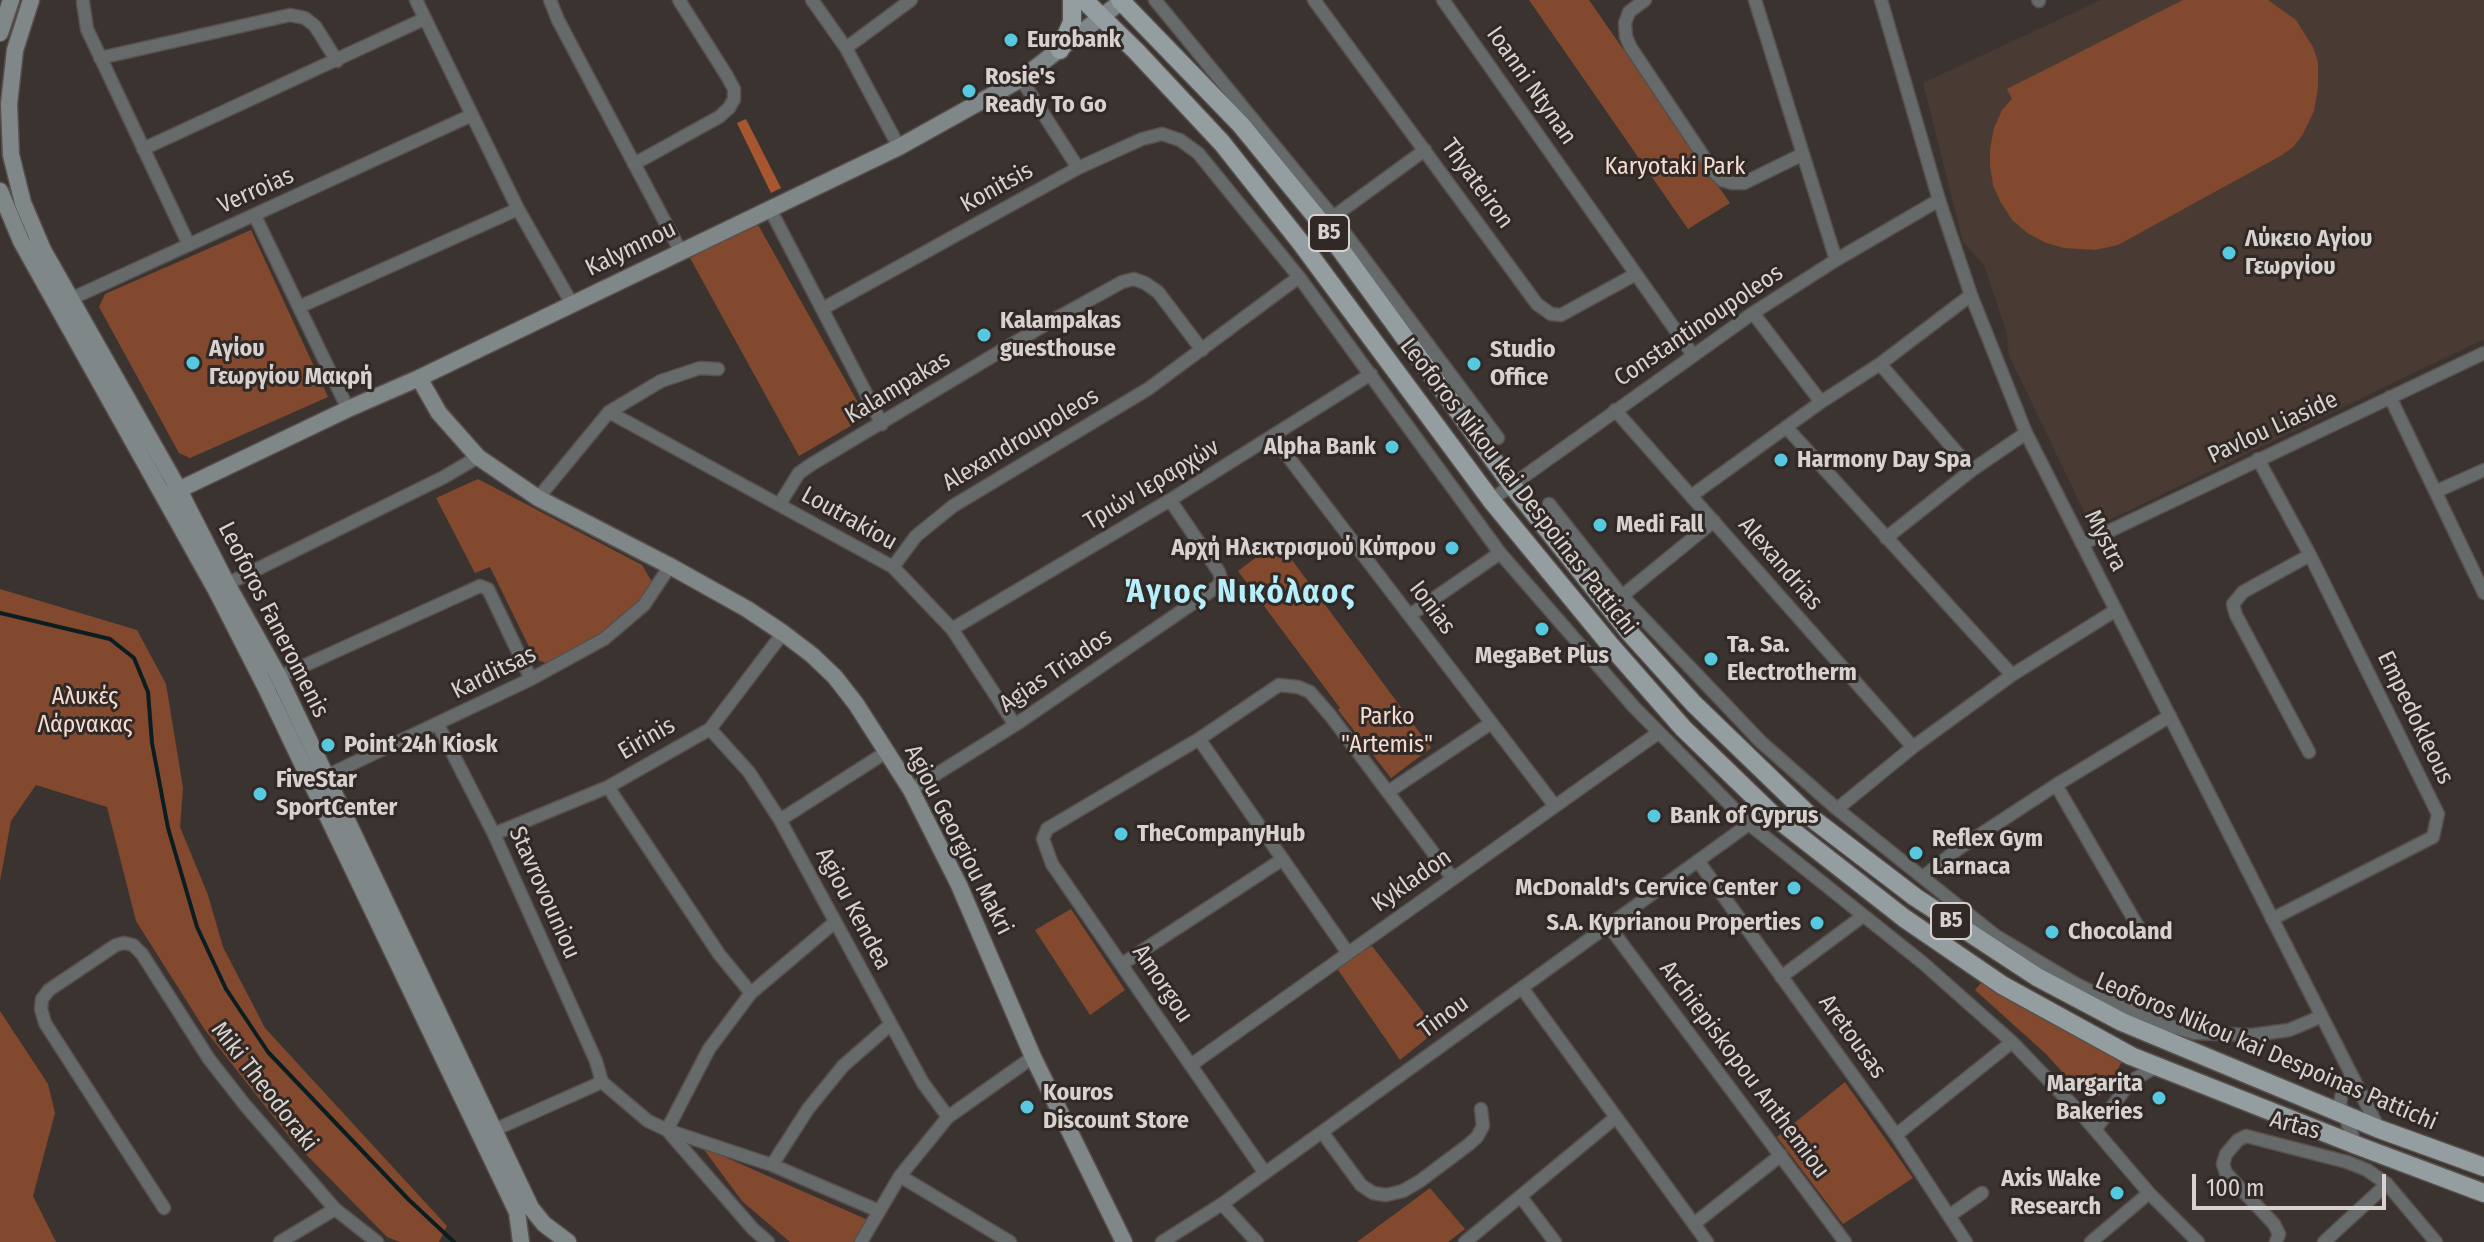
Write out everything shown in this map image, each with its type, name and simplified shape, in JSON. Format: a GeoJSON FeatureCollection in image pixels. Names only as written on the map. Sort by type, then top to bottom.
{"type":"FeatureCollection","features":[{"type":"Feature","properties":{"kind":"main road"},"geometry":{"type":"LineString","coordinates":[[0,33],[11,0]]}},
{"type":"Feature","properties":{"kind":"main road","name":"Leoforos Faneromenis"},"geometry":{"type":"LineString","coordinates":[[31,0],[8,48],[11,155],[23,203],[64,303]]}},
{"type":"Feature","properties":{"kind":"main road"},"geometry":{"type":"LineString","coordinates":[[1060,50],[1072,22],[1072,0]]}},
{"type":"Feature","properties":{"kind":"main road","name":"Leoforos Nikou kai Despoinas Pattichi"},"geometry":{"type":"LineString","coordinates":[[1084,0],[1232,156],[1301,243],[1534,555],[1673,717],[1775,817],[1904,918],[1990,976],[2131,1056],[2484,1193]]}},
{"type":"Feature","properties":{"kind":"main road","name":"Kalymnou"},"geometry":{"type":"LineString","coordinates":[[171,494],[899,147],[1021,79],[1121,1]]}},
{"type":"Feature","properties":{"kind":"main road","name":"Leoforos Nikou kai Despoinas Pattichi"},"geometry":{"type":"LineString","coordinates":[[1121,1],[1241,125],[1322,224],[1511,484],[1629,632],[1694,704],[1813,819],[1915,897],[2037,977],[2122,1022],[2379,1129],[2484,1167]]}},
{"type":"Feature","properties":{"kind":"main road","name":"Leoforos Faneromenis"},"geometry":{"type":"LineString","coordinates":[[0,191],[21,241],[64,303],[171,494],[227,584],[318,780],[531,1208],[544,1224],[568,1242]]}},
{"type":"Feature","properties":{"kind":"main road","name":"Agiou Georgiou Makri"},"geometry":{"type":"LineString","coordinates":[[419,378],[439,413],[478,457],[538,498],[670,566],[783,633],[835,677],[888,751],[911,790],[959,885],[1033,1057],[1124,1242]]}},
{"type":"Feature","properties":{"kind":"main road","name":"Leoforos Faneromenis"},"geometry":{"type":"LineString","coordinates":[[171,494],[216,590],[273,682]]}},
{"type":"Feature","properties":{"kind":"main road","name":"Leoforos Faneromenis"},"geometry":{"type":"LineString","coordinates":[[318,780],[335,828],[517,1212],[521,1242]]}},
{"type":"Feature","properties":{"kind":"street"},"geometry":{"type":"LineString","coordinates":[[416,0],[518,209],[572,304]]}},
{"type":"Feature","properties":{"kind":"street"},"geometry":{"type":"LineString","coordinates":[[550,0],[681,252]]}},
{"type":"Feature","properties":{"kind":"street"},"geometry":{"type":"LineString","coordinates":[[634,164],[719,117],[734,99],[734,89],[727,76],[679,0]]}},
{"type":"Feature","properties":{"kind":"street"},"geometry":{"type":"LineString","coordinates":[[812,0],[846,48],[899,147]]}},
{"type":"Feature","properties":{"kind":"street"},"geometry":{"type":"LineString","coordinates":[[846,48],[911,0]]}},
{"type":"Feature","properties":{"kind":"street"},"geometry":{"type":"LineString","coordinates":[[1155,0],[1333,217],[1498,438]]}},
{"type":"Feature","properties":{"kind":"street","name":"Thyateiron"},"geometry":{"type":"LineString","coordinates":[[1314,0],[1537,304],[1551,314],[1561,315],[1636,274]]}},
{"type":"Feature","properties":{"kind":"street","name":"Ioanni Ntynan"},"geometry":{"type":"LineString","coordinates":[[1443,0],[1693,355]]}},
{"type":"Feature","properties":{"kind":"street"},"geometry":{"type":"LineString","coordinates":[[1645,0],[1629,12],[1625,23],[1626,37],[1722,180],[1744,183],[1803,154]]}},
{"type":"Feature","properties":{"kind":"street"},"geometry":{"type":"LineString","coordinates":[[1755,0],[1836,260]]}},
{"type":"Feature","properties":{"kind":"street","name":"Mystra"},"geometry":{"type":"LineString","coordinates":[[1881,0],[1939,200],[1971,295],[2026,433],[2379,1129]]}},
{"type":"Feature","properties":{"kind":"street"},"geometry":{"type":"LineString","coordinates":[[83,2],[87,29],[189,245]]}},
{"type":"Feature","properties":{"kind":"street"},"geometry":{"type":"LineString","coordinates":[[100,58],[290,15],[305,18],[315,26],[337,61]]}},
{"type":"Feature","properties":{"kind":"street"},"geometry":{"type":"LineString","coordinates":[[143,149],[424,19]]}},
{"type":"Feature","properties":{"kind":"street"},"geometry":{"type":"LineString","coordinates":[[1021,79],[1078,168]]}},
{"type":"Feature","properties":{"kind":"street","name":"Verroias"},"geometry":{"type":"LineString","coordinates":[[64,303],[472,115]]}},
{"type":"Feature","properties":{"kind":"street","name":"Konitsis"},"geometry":{"type":"LineString","coordinates":[[822,309],[1078,168],[1142,139],[1162,134],[1180,140],[1198,153],[1299,277]]}},
{"type":"Feature","properties":{"kind":"street"},"geometry":{"type":"LineString","coordinates":[[1333,217],[1425,150]]}},
{"type":"Feature","properties":{"kind":"street","name":"Constantinoupoleos"},"geometry":{"type":"LineString","coordinates":[[1491,500],[1753,313],[1939,200]]}},
{"type":"Feature","properties":{"kind":"street"},"geometry":{"type":"LineString","coordinates":[[299,307],[518,209]]}},
{"type":"Feature","properties":{"kind":"street"},"geometry":{"type":"LineString","coordinates":[[770,209],[882,424]]}},
{"type":"Feature","properties":{"kind":"street"},"geometry":{"type":"LineString","coordinates":[[255,216],[348,409]]}},
{"type":"Feature","properties":{"kind":"street"},"geometry":{"type":"LineString","coordinates":[[1299,277],[1500,553],[1658,733],[1749,824],[1923,963],[2012,1042],[2149,1193],[2198,1242]]}},
{"type":"Feature","properties":{"kind":"street","name":"Alexandroupoleos"},"geometry":{"type":"LineString","coordinates":[[893,567],[916,536],[953,506],[1148,389],[1299,277]]}},
{"type":"Feature","properties":{"kind":"street","name":"Kalampakas"},"geometry":{"type":"LineString","coordinates":[[779,505],[799,473],[1046,324],[1122,282],[1134,279],[1158,292],[1202,350]]}},
{"type":"Feature","properties":{"kind":"street"},"geometry":{"type":"LineString","coordinates":[[1691,496],[1821,402],[1880,364],[1971,295]]}},
{"type":"Feature","properties":{"kind":"street"},"geometry":{"type":"LineString","coordinates":[[1753,313],[1821,402]]}},
{"type":"Feature","properties":{"kind":"street","name":"Pavlou Liaside"},"geometry":{"type":"LineString","coordinates":[[2082,544],[2484,353]]}},
{"type":"Feature","properties":{"kind":"street"},"geometry":{"type":"LineString","coordinates":[[1880,364],[1972,470]]}},
{"type":"Feature","properties":{"kind":"street"},"geometry":{"type":"LineString","coordinates":[[538,498],[609,412],[661,381],[700,368],[718,369]]}},
{"type":"Feature","properties":{"kind":"street","name":"Τριών Ιεραρχών"},"geometry":{"type":"LineString","coordinates":[[952,629],[1170,500],[1371,374]]}},
{"type":"Feature","properties":{"kind":"street"},"geometry":{"type":"LineString","coordinates":[[2390,397],[2484,593]]}},
{"type":"Feature","properties":{"kind":"street","name":"Alexandrias"},"geometry":{"type":"LineString","coordinates":[[1615,410],[1913,747]]}},
{"type":"Feature","properties":{"kind":"street","name":"Loutrakiou"},"geometry":{"type":"LineString","coordinates":[[609,412],[893,567],[952,629],[1015,725]]}},
{"type":"Feature","properties":{"kind":"street"},"geometry":{"type":"LineString","coordinates":[[1786,427],[2012,675]]}},
{"type":"Feature","properties":{"kind":"street"},"geometry":{"type":"LineString","coordinates":[[1886,538],[1972,470],[2026,433]]}},
{"type":"Feature","properties":{"kind":"street","name":"Ionias"},"geometry":{"type":"LineString","coordinates":[[1273,437],[1555,806]]}},
{"type":"Feature","properties":{"kind":"street"},"geometry":{"type":"LineString","coordinates":[[227,584],[444,477],[478,457]]}},
{"type":"Feature","properties":{"kind":"street","name":"Empedokleous"},"geometry":{"type":"LineString","coordinates":[[2258,459],[2310,555],[2438,814],[2433,837],[2272,919]]}},
{"type":"Feature","properties":{"kind":"street"},"geometry":{"type":"LineString","coordinates":[[2437,491],[2484,470]]}},
{"type":"Feature","properties":{"kind":"street","name":"Agias Triados"},"geometry":{"type":"LineString","coordinates":[[911,790],[1015,725],[1218,586],[1221,579],[1219,572],[1170,500]]}},
{"type":"Feature","properties":{"kind":"street"},"geometry":{"type":"LineString","coordinates":[[1549,504],[1622,596],[1761,742],[1837,809],[1996,936],[2076,984],[2150,1020],[2194,1033],[2252,1035],[2289,1030],[2320,1017]]}},
{"type":"Feature","properties":{"kind":"street"},"geometry":{"type":"LineString","coordinates":[[1622,596],[1714,521]]}},
{"type":"Feature","properties":{"kind":"street"},"geometry":{"type":"LineString","coordinates":[[1410,615],[1500,553]]}},
{"type":"Feature","properties":{"kind":"street"},"geometry":{"type":"LineString","coordinates":[[2309,752],[2233,604],[2243,592],[2310,555]]}},
{"type":"Feature","properties":{"kind":"street","name":"Karditsas"},"geometry":{"type":"LineString","coordinates":[[318,780],[438,725],[604,639],[644,605],[670,566]]}},
{"type":"Feature","properties":{"kind":"street"},"geometry":{"type":"LineString","coordinates":[[273,682],[480,586],[488,589],[531,679]]}},
{"type":"Feature","properties":{"kind":"street"},"geometry":{"type":"LineString","coordinates":[[1837,809],[1913,747],[2012,675],[2116,610]]}},
{"type":"Feature","properties":{"kind":"street","name":"Eirinis"},"geometry":{"type":"LineString","coordinates":[[494,834],[608,787],[710,729],[783,633]]}},
{"type":"Feature","properties":{"kind":"street"},"geometry":{"type":"LineString","coordinates":[[1348,953],[1199,739],[1279,685],[1310,692],[1453,879]]}},
{"type":"Feature","properties":{"kind":"street"},"geometry":{"type":"LineString","coordinates":[[1923,877],[1958,849],[2056,785],[2170,716]]}},
{"type":"Feature","properties":{"kind":"street"},"geometry":{"type":"LineString","coordinates":[[1388,792],[1491,723]]}},
{"type":"Feature","properties":{"kind":"street","name":"Stavrovouniou"},"geometry":{"type":"LineString","coordinates":[[438,725],[494,834],[596,1061],[602,1082]]}},
{"type":"Feature","properties":{"kind":"street","name":"Agiou Kendea"},"geometry":{"type":"LineString","coordinates":[[710,729],[749,772],[780,820],[923,1083],[948,1117]]}},
{"type":"Feature","properties":{"kind":"street","name":"Kykladon"},"geometry":{"type":"LineString","coordinates":[[1191,1065],[1658,733]]}},
{"type":"Feature","properties":{"kind":"street","name":"Amorgou"},"geometry":{"type":"LineString","coordinates":[[1199,739],[1059,820],[1047,829],[1043,839],[1052,864],[1265,1173]]}},
{"type":"Feature","properties":{"kind":"street"},"geometry":{"type":"LineString","coordinates":[[780,820],[888,751]]}},
{"type":"Feature","properties":{"kind":"street"},"geometry":{"type":"LineString","coordinates":[[2056,785],[2140,930]]}},
{"type":"Feature","properties":{"kind":"street"},"geometry":{"type":"LineString","coordinates":[[608,787],[719,954],[751,993]]}},
{"type":"Feature","properties":{"kind":"street","name":"Tinou"},"geometry":{"type":"LineString","coordinates":[[1162,1242],[1222,1204],[1749,824]]}},
{"type":"Feature","properties":{"kind":"street"},"geometry":{"type":"LineString","coordinates":[[1122,964],[1283,859]]}},
{"type":"Feature","properties":{"kind":"street","name":"Aretousas"},"geometry":{"type":"LineString","coordinates":[[1698,861],[1896,1135],[1966,1242]]}},
{"type":"Feature","properties":{"kind":"street"},"geometry":{"type":"LineString","coordinates":[[1781,977],[1863,916]]}},
{"type":"Feature","properties":{"kind":"street"},"geometry":{"type":"LineString","coordinates":[[667,1130],[709,1049],[751,993],[835,922]]}},
{"type":"Feature","properties":{"kind":"street","name":"Archiepiskopou Anthemiou"},"geometry":{"type":"LineString","coordinates":[[1608,925],[1845,1242]]}},
{"type":"Feature","properties":{"kind":"street","name":"Miki Theodoraki"},"geometry":{"type":"LineString","coordinates":[[164,1208],[45,1023],[41,1009],[42,999],[49,990],[116,945],[133,945],[142,954],[209,1059],[245,1105],[335,1209],[377,1242]]}},
{"type":"Feature","properties":{"kind":"street"},"geometry":{"type":"LineString","coordinates":[[1522,988],[1707,1242]]}},
{"type":"Feature","properties":{"kind":"street"},"geometry":{"type":"LineString","coordinates":[[772,1165],[808,1109],[843,1066],[891,1024]]}},
{"type":"Feature","properties":{"kind":"street"},"geometry":{"type":"LineString","coordinates":[[1896,1135],[2012,1042]]}},
{"type":"Feature","properties":{"kind":"street"},"geometry":{"type":"LineString","coordinates":[[2131,1056],[2131,1081]]}},
{"type":"Feature","properties":{"kind":"street"},"geometry":{"type":"LineString","coordinates":[[861,1242],[900,1176],[948,1117],[1033,1057]]}},
{"type":"Feature","properties":{"kind":"street"},"geometry":{"type":"LineString","coordinates":[[2095,1130],[2131,1081],[2156,1067]]}},
{"type":"Feature","properties":{"kind":"street"},"geometry":{"type":"LineString","coordinates":[[2350,1076],[2340,1100],[2342,1113],[2356,1145]]}},
{"type":"Feature","properties":{"kind":"street"},"geometry":{"type":"LineString","coordinates":[[494,1130],[602,1082],[648,1121],[667,1130],[772,1165],[879,1211]]}},
{"type":"Feature","properties":{"kind":"street"},"geometry":{"type":"LineString","coordinates":[[1322,1132],[1361,1185],[1373,1193],[1386,1195],[1403,1191],[1420,1181],[1477,1137],[1483,1126],[1481,1109]]}},
{"type":"Feature","properties":{"kind":"street"},"geometry":{"type":"LineString","coordinates":[[1465,1242],[1615,1118]]}},
{"type":"Feature","properties":{"kind":"street"},"geometry":{"type":"LineString","coordinates":[[667,1130],[725,1198],[768,1242]]}},
{"type":"Feature","properties":{"kind":"street","name":"Artas"},"geometry":{"type":"LineString","coordinates":[[2276,1242],[2279,1234],[2274,1224],[2226,1173],[2223,1164],[2226,1154],[2246,1136],[2367,1170],[2387,1184],[2436,1242]]}},
{"type":"Feature","properties":{"kind":"street"},"geometry":{"type":"LineString","coordinates":[[1694,1224],[1781,1155]]}},
{"type":"Feature","properties":{"kind":"street"},"geometry":{"type":"LineString","coordinates":[[900,1176],[1010,1242]]}},
{"type":"Feature","properties":{"kind":"street"},"geometry":{"type":"LineString","coordinates":[[2324,1242],[2387,1184]]}},
{"type":"Feature","properties":{"kind":"street"},"geometry":{"type":"LineString","coordinates":[[1949,1216],[1982,1193]]}},
{"type":"Feature","properties":{"kind":"street"},"geometry":{"type":"LineString","coordinates":[[2091,1242],[2149,1193]]}},
{"type":"Feature","properties":{"kind":"street"},"geometry":{"type":"LineString","coordinates":[[1521,1197],[1555,1242]]}},
{"type":"Feature","properties":{"kind":"street"},"geometry":{"type":"LineString","coordinates":[[1222,1204],[1257,1242]]}},
{"type":"Feature","properties":{"kind":"street"},"geometry":{"type":"LineString","coordinates":[[280,1242],[335,1209]]}},
{"type":"Feature","properties":{"kind":"shaded area","name":"Λύκειο Αγίου Γεωργίου"},"geometry":{"type":"Polygon","coordinates":[[[2101,0],[2484,0],[2484,339],[2103,523],[2085,514],[2009,355],[2006,330],[1984,265],[1963,242],[1923,83],[2101,0]]]}},
{"type":"Feature","properties":{"kind":"shaded area"},"geometry":{"type":"Polygon","coordinates":[[[746,119],[781,188],[771,193],[737,123],[746,119]]]}},
{"type":"Feature","properties":{"kind":"green space","name":"Karyotaki Park"},"geometry":{"type":"Polygon","coordinates":[[[1529,0],[1589,0],[1730,203],[1688,229],[1529,0]]]}},
{"type":"Feature","properties":{"kind":"green space"},"geometry":{"type":"Polygon","coordinates":[[[2183,0],[2268,0],[2296,20],[2313,47],[2318,62],[2314,111],[2303,134],[2282,155],[2118,245],[2095,250],[2064,248],[2029,234],[2013,221],[2000,201],[1990,166],[1994,128],[2002,110],[2012,99],[2007,89],[2183,0]]]}},
{"type":"Feature","properties":{"kind":"green space"},"geometry":{"type":"Polygon","coordinates":[[[757,223],[866,417],[799,456],[690,258],[757,223]]]}},
{"type":"Feature","properties":{"kind":"green space"},"geometry":{"type":"Polygon","coordinates":[[[251,230],[328,397],[190,458],[179,453],[99,307],[105,294],[251,230]]]}},
{"type":"Feature","properties":{"kind":"green space"},"geometry":{"type":"Polygon","coordinates":[[[478,479],[642,565],[652,582],[637,606],[601,635],[551,665],[535,659],[490,567],[475,573],[436,498],[478,479]]]}},
{"type":"Feature","properties":{"kind":"green space","name":"Parko \"Artemis\""},"geometry":{"type":"Polygon","coordinates":[[[1278,541],[1431,748],[1391,778],[1238,571],[1278,541]]]}},
{"type":"Feature","properties":{"kind":"green space","name":"Αλυκές Λάρνακας"},"geometry":{"type":"Polygon","coordinates":[[[0,589],[137,630],[166,684],[183,788],[180,827],[208,895],[223,947],[265,1028],[447,1226],[439,1242],[400,1242],[387,1237],[291,1139],[205,1030],[136,921],[107,807],[36,785],[11,821],[0,881],[0,589]]]}},
{"type":"Feature","properties":{"kind":"green space"},"geometry":{"type":"Polygon","coordinates":[[[1071,909],[1125,990],[1090,1015],[1035,930],[1071,909]]]}},
{"type":"Feature","properties":{"kind":"green space"},"geometry":{"type":"Polygon","coordinates":[[[1372,946],[1437,1030],[1400,1060],[1336,967],[1372,946]]]}},
{"type":"Feature","properties":{"kind":"green space"},"geometry":{"type":"Polygon","coordinates":[[[1986,977],[2122,1061],[2107,1091],[2096,1097],[2084,1096],[2045,1053],[1975,990],[1986,977]]]}},
{"type":"Feature","properties":{"kind":"green space"},"geometry":{"type":"Polygon","coordinates":[[[0,1011],[48,1084],[55,1113],[33,1196],[56,1242],[0,1242],[0,1011]]]}},
{"type":"Feature","properties":{"kind":"green space"},"geometry":{"type":"Polygon","coordinates":[[[1845,1082],[1913,1178],[1843,1224],[1777,1137],[1845,1082]]]}},
{"type":"Feature","properties":{"kind":"green space"},"geometry":{"type":"Polygon","coordinates":[[[702,1147],[868,1220],[855,1242],[790,1242],[742,1201],[702,1147]]]}},
{"type":"Feature","properties":{"kind":"green space"},"geometry":{"type":"Polygon","coordinates":[[[1430,1188],[1465,1229],[1448,1242],[1357,1242],[1430,1188]]]}},
{"type":"Feature","properties":{"kind":"waterway"},"geometry":{"type":"LineString","coordinates":[[0,613],[110,639],[134,658],[148,692],[152,743],[168,828],[197,927],[226,989],[268,1052],[408,1199],[454,1242]]}},
{"type":"Feature","properties":{"kind":"place","name":"Eurobank"},"geometry":{"type":"Point","coordinates":[1011,40]}},
{"type":"Feature","properties":{"kind":"place","name":"Rosie's Ready To Go"},"geometry":{"type":"Point","coordinates":[969,91]}},
{"type":"Feature","properties":{"kind":"place","name":"Λύκειο Αγίου Γεωργίου"},"geometry":{"type":"Point","coordinates":[2229,253]}},
{"type":"Feature","properties":{"kind":"place","name":"Kalampakas guesthouse"},"geometry":{"type":"Point","coordinates":[984,335]}},
{"type":"Feature","properties":{"kind":"place","name":"Αγίου Γεωργίου Μακρή"},"geometry":{"type":"Point","coordinates":[193,363]}},
{"type":"Feature","properties":{"kind":"place","name":"Studio Office"},"geometry":{"type":"Point","coordinates":[1474,364]}},
{"type":"Feature","properties":{"kind":"place","name":"Alpha Bank"},"geometry":{"type":"Point","coordinates":[1392,447]}},
{"type":"Feature","properties":{"kind":"place","name":"Harmony Day Spa"},"geometry":{"type":"Point","coordinates":[1781,460]}},
{"type":"Feature","properties":{"kind":"place","name":"Medi Fall"},"geometry":{"type":"Point","coordinates":[1600,525]}},
{"type":"Feature","properties":{"kind":"place","name":"Αρχή Ηλεκτρισμού Κύπρου"},"geometry":{"type":"Point","coordinates":[1452,548]}},
{"type":"Feature","properties":{"kind":"place","name":"MegaBet Plus"},"geometry":{"type":"Point","coordinates":[1542,629]}},
{"type":"Feature","properties":{"kind":"place","name":"Ta. Sa. Electrotherm"},"geometry":{"type":"Point","coordinates":[1711,659]}},
{"type":"Feature","properties":{"kind":"place","name":"Point 24h Kiosk"},"geometry":{"type":"Point","coordinates":[328,745]}},
{"type":"Feature","properties":{"kind":"place","name":"FiveStar SportCenter"},"geometry":{"type":"Point","coordinates":[260,794]}},
{"type":"Feature","properties":{"kind":"place","name":"Bank of Cyprus"},"geometry":{"type":"Point","coordinates":[1654,816]}},
{"type":"Feature","properties":{"kind":"place","name":"TheCompanyHub"},"geometry":{"type":"Point","coordinates":[1121,834]}},
{"type":"Feature","properties":{"kind":"place","name":"Reflex Gym Larnaca"},"geometry":{"type":"Point","coordinates":[1916,853]}},
{"type":"Feature","properties":{"kind":"place","name":"McDonald's Cervice Center"},"geometry":{"type":"Point","coordinates":[1794,888]}},
{"type":"Feature","properties":{"kind":"place","name":"S.A. Kyprianou Properties"},"geometry":{"type":"Point","coordinates":[1817,923]}},
{"type":"Feature","properties":{"kind":"place","name":"Chocoland"},"geometry":{"type":"Point","coordinates":[2052,932]}},
{"type":"Feature","properties":{"kind":"place","name":"Margarita Bakeries"},"geometry":{"type":"Point","coordinates":[2159,1098]}},
{"type":"Feature","properties":{"kind":"place","name":"Kouros Discount Store"},"geometry":{"type":"Point","coordinates":[1027,1107]}},
{"type":"Feature","properties":{"kind":"place","name":"Axis Wake Research"},"geometry":{"type":"Point","coordinates":[2117,1193]}},
{"type":"Feature","properties":{"kind":"district","name":"Άγιος Νικόλαος"},"geometry":{"type":"Point","coordinates":[1240,593]}}]}
